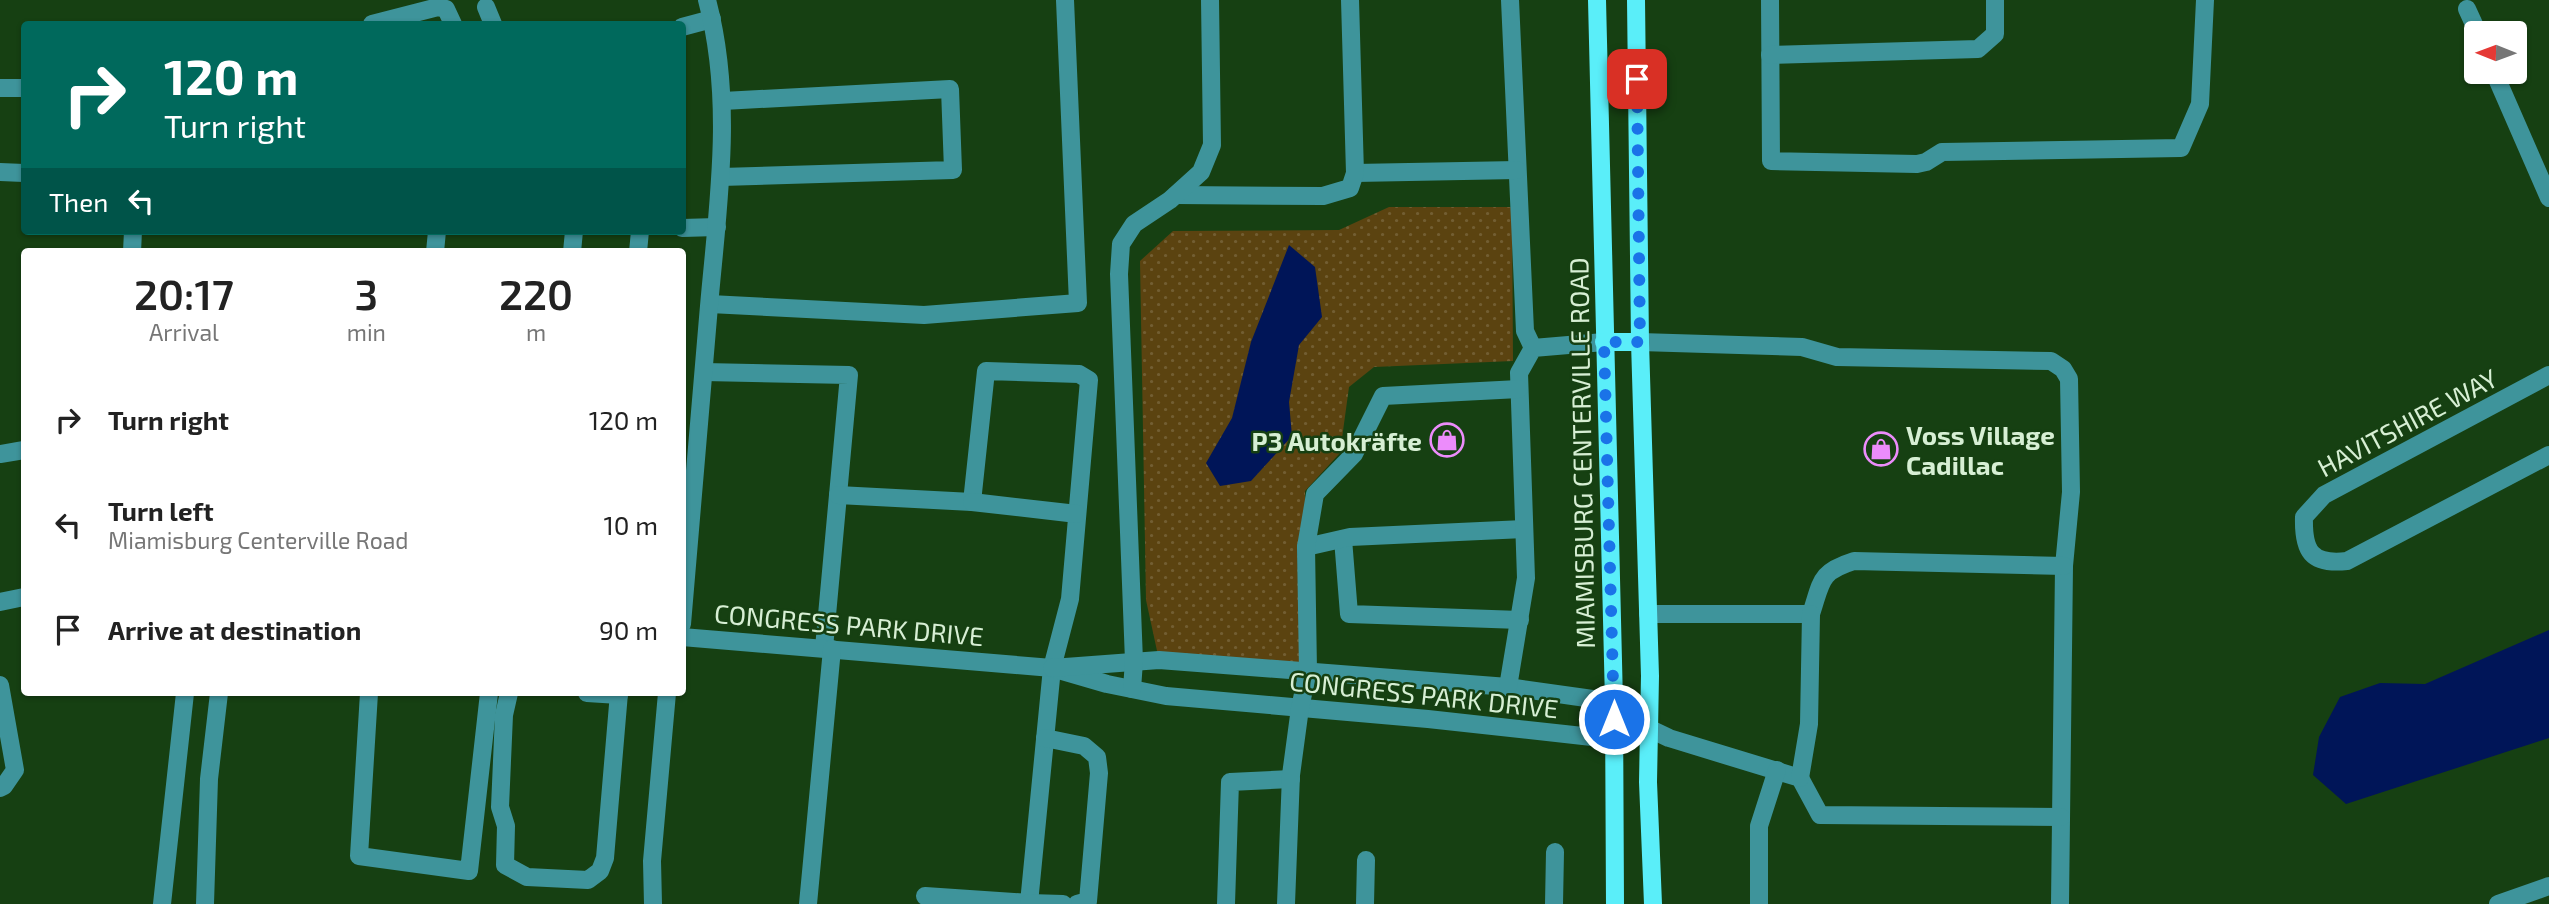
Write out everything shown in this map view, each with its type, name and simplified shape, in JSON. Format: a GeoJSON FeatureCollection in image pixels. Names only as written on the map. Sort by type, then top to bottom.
{"type":"FeatureCollection","features":[{"type":"Feature","properties":{"kind":"main road","name":"MIAMISBURG CENTERVILLE ROAD"},"geometry":{"type":"LineString","coordinates":[[1597,0],[1614,702],[1615,904]]}},
{"type":"Feature","properties":{"kind":"main road"},"geometry":{"type":"LineString","coordinates":[[1636,0],[1640,342],[1653,904]]}},
{"type":"Feature","properties":{"kind":"main road"},"geometry":{"type":"LineString","coordinates":[[1604,342],[1640,342]]}},
{"type":"Feature","properties":{"kind":"street"},"geometry":{"type":"LineString","coordinates":[[686,578],[721,177],[723,101],[720,68],[707,0]]}},
{"type":"Feature","properties":{"kind":"street"},"geometry":{"type":"LineString","coordinates":[[709,304],[924,315],[1078,303],[1065,0]]}},
{"type":"Feature","properties":{"kind":"street"},"geometry":{"type":"LineString","coordinates":[[1132,689],[1134,661],[1119,274],[1121,244],[1135,224],[1176,195],[1200,172],[1212,145],[1210,0]]}},
{"type":"Feature","properties":{"kind":"street"},"geometry":{"type":"LineString","coordinates":[[1176,195],[1323,196],[1350,188],[1355,173],[1350,0]]}},
{"type":"Feature","properties":{"kind":"street"},"geometry":{"type":"LineString","coordinates":[[1510,0],[1525,331],[1533,348]]}},
{"type":"Feature","properties":{"kind":"street"},"geometry":{"type":"LineString","coordinates":[[1770,0],[1772,161],[1917,164],[1942,152],[2180,148],[2200,104],[2205,0]]}},
{"type":"Feature","properties":{"kind":"street"},"geometry":{"type":"LineString","coordinates":[[1770,55],[1978,49],[1995,34],[1995,0]]}},
{"type":"Feature","properties":{"kind":"street"},"geometry":{"type":"LineString","coordinates":[[486,6],[492,21]]}},
{"type":"Feature","properties":{"kind":"street"},"geometry":{"type":"LineString","coordinates":[[384,21],[438,7],[446,9],[452,21]]}},
{"type":"Feature","properties":{"kind":"street"},"geometry":{"type":"LineString","coordinates":[[2467,9],[2472,21]]}},
{"type":"Feature","properties":{"kind":"street"},"geometry":{"type":"LineString","coordinates":[[686,26],[712,19]]}},
{"type":"Feature","properties":{"kind":"street"},"geometry":{"type":"LineString","coordinates":[[2499,84],[2549,198]]}},
{"type":"Feature","properties":{"kind":"street"},"geometry":{"type":"LineString","coordinates":[[0,88],[21,89]]}},
{"type":"Feature","properties":{"kind":"street"},"geometry":{"type":"LineString","coordinates":[[721,177],[953,170],[950,89],[723,101]]}},
{"type":"Feature","properties":{"kind":"street"},"geometry":{"type":"LineString","coordinates":[[1355,173],[1517,170]]}},
{"type":"Feature","properties":{"kind":"street"},"geometry":{"type":"LineString","coordinates":[[0,172],[21,173]]}},
{"type":"Feature","properties":{"kind":"street"},"geometry":{"type":"LineString","coordinates":[[686,228],[717,227]]}},
{"type":"Feature","properties":{"kind":"street"},"geometry":{"type":"LineString","coordinates":[[1533,348],[1604,342]]}},
{"type":"Feature","properties":{"kind":"street"},"geometry":{"type":"LineString","coordinates":[[1640,342],[1802,347],[1837,357],[2051,361],[2063,369],[2070,379],[2071,492],[2064,566],[2060,904]]}},
{"type":"Feature","properties":{"kind":"street"},"geometry":{"type":"LineString","coordinates":[[1508,687],[1526,578],[1519,373],[1533,348]]}},
{"type":"Feature","properties":{"kind":"street"},"geometry":{"type":"LineString","coordinates":[[972,502],[986,371],[1079,374],[1088,380],[1070,599],[1052,668],[1029,903]]}},
{"type":"Feature","properties":{"kind":"street"},"geometry":{"type":"LineString","coordinates":[[704,372],[849,375],[808,904]]}},
{"type":"Feature","properties":{"kind":"street","name":"HAVITSHIRE WAY"},"geometry":{"type":"LineString","coordinates":[[2549,375],[2324,495],[2304,517],[2304,538],[2311,553],[2329,563],[2347,561],[2549,455]]}},
{"type":"Feature","properties":{"kind":"street"},"geometry":{"type":"LineString","coordinates":[[1286,904],[1291,779],[1300,708],[1308,671],[1306,547],[1315,494],[1354,454],[1383,396],[1519,390]]}},
{"type":"Feature","properties":{"kind":"street"},"geometry":{"type":"LineString","coordinates":[[0,454],[21,450]]}},
{"type":"Feature","properties":{"kind":"street"},"geometry":{"type":"LineString","coordinates":[[838,495],[972,502],[1077,514]]}},
{"type":"Feature","properties":{"kind":"street"},"geometry":{"type":"LineString","coordinates":[[1306,547],[1343,539],[1524,529]]}},
{"type":"Feature","properties":{"kind":"street"},"geometry":{"type":"LineString","coordinates":[[1343,539],[1349,614],[1520,621]]}},
{"type":"Feature","properties":{"kind":"street"},"geometry":{"type":"LineString","coordinates":[[2061,817],[1820,815],[1800,778],[1809,724],[1811,614],[1825,575],[1835,567],[1854,561],[2064,566]]}},
{"type":"Feature","properties":{"kind":"street"},"geometry":{"type":"LineString","coordinates":[[0,603],[21,598]]}},
{"type":"Feature","properties":{"kind":"street"},"geometry":{"type":"LineString","coordinates":[[1648,614],[1811,614]]}},
{"type":"Feature","properties":{"kind":"street","name":"CONGRESS PARK DRIVE"},"geometry":{"type":"LineString","coordinates":[[686,637],[1052,668],[1159,660],[1508,687],[1614,702],[1648,728]]}},
{"type":"Feature","properties":{"kind":"street","name":"CONGRESS PARK DRIVE"},"geometry":{"type":"LineString","coordinates":[[1052,668],[1166,696],[1428,719],[1592,737],[1614,736],[1648,728]]}},
{"type":"Feature","properties":{"kind":"street"},"geometry":{"type":"LineString","coordinates":[[0,685],[15,770],[0,788]]}},
{"type":"Feature","properties":{"kind":"street"},"geometry":{"type":"LineString","coordinates":[[162,904],[185,696]]}},
{"type":"Feature","properties":{"kind":"street"},"geometry":{"type":"LineString","coordinates":[[205,904],[209,779],[219,696]]}},
{"type":"Feature","properties":{"kind":"street"},"geometry":{"type":"LineString","coordinates":[[369,696],[359,856],[469,871],[489,696]]}},
{"type":"Feature","properties":{"kind":"street"},"geometry":{"type":"LineString","coordinates":[[508,696],[504,715],[500,807],[506,826],[505,864],[527,877],[588,880],[600,871],[604,858],[619,696]]}},
{"type":"Feature","properties":{"kind":"street"},"geometry":{"type":"LineString","coordinates":[[653,904],[652,861],[667,696]]}},
{"type":"Feature","properties":{"kind":"street"},"geometry":{"type":"LineString","coordinates":[[1648,728],[1670,738],[1800,778]]}},
{"type":"Feature","properties":{"kind":"street"},"geometry":{"type":"LineString","coordinates":[[1045,738],[1084,746],[1097,757],[1099,773],[1088,901],[1077,904]]}},
{"type":"Feature","properties":{"kind":"street"},"geometry":{"type":"LineString","coordinates":[[1759,904],[1759,826],[1777,769]]}},
{"type":"Feature","properties":{"kind":"street"},"geometry":{"type":"LineString","coordinates":[[1226,904],[1230,782],[1291,779]]}},
{"type":"Feature","properties":{"kind":"street"},"geometry":{"type":"LineString","coordinates":[[1554,904],[1555,852]]}},
{"type":"Feature","properties":{"kind":"street"},"geometry":{"type":"LineString","coordinates":[[1365,904],[1366,860]]}},
{"type":"Feature","properties":{"kind":"street"},"geometry":{"type":"LineString","coordinates":[[2498,904],[2549,886]]}},
{"type":"Feature","properties":{"kind":"street"},"geometry":{"type":"LineString","coordinates":[[925,896],[1063,904]]}},
{"type":"Feature","properties":{"kind":"shaded area"},"geometry":{"type":"Polygon","coordinates":[[[1389,207],[1512,207],[1513,361],[1374,367],[1349,387],[1340,453],[1305,491],[1308,671],[1159,660],[1146,600],[1140,261],[1173,231],[1339,230],[1389,207]]]}},
{"type":"Feature","properties":{"kind":"shaded area"},"geometry":{"type":"Polygon","coordinates":[[[1289,245],[1315,267],[1322,317],[1299,345],[1289,402],[1292,436],[1251,481],[1220,486],[1206,463],[1232,418],[1251,342],[1289,245]]]}},
{"type":"Feature","properties":{"kind":"shaded area"},"geometry":{"type":"Polygon","coordinates":[[[2549,630],[2549,738],[2346,804],[2313,775],[2319,737],[2340,697],[2380,683],[2425,684],[2549,630]]]}},
{"type":"Feature","properties":{"kind":"place","name":"P3 Autokräfte"},"geometry":{"type":"Point","coordinates":[1447,440]}},
{"type":"Feature","properties":{"kind":"place","name":"Voss Village Cadillac"},"geometry":{"type":"Point","coordinates":[1881,449]}},
{"type":"Feature","properties":{"kind":"route"},"geometry":{"type":"LineString","coordinates":[[1614,719],[1604,342],[1640,342],[1637,79]]}}]}
